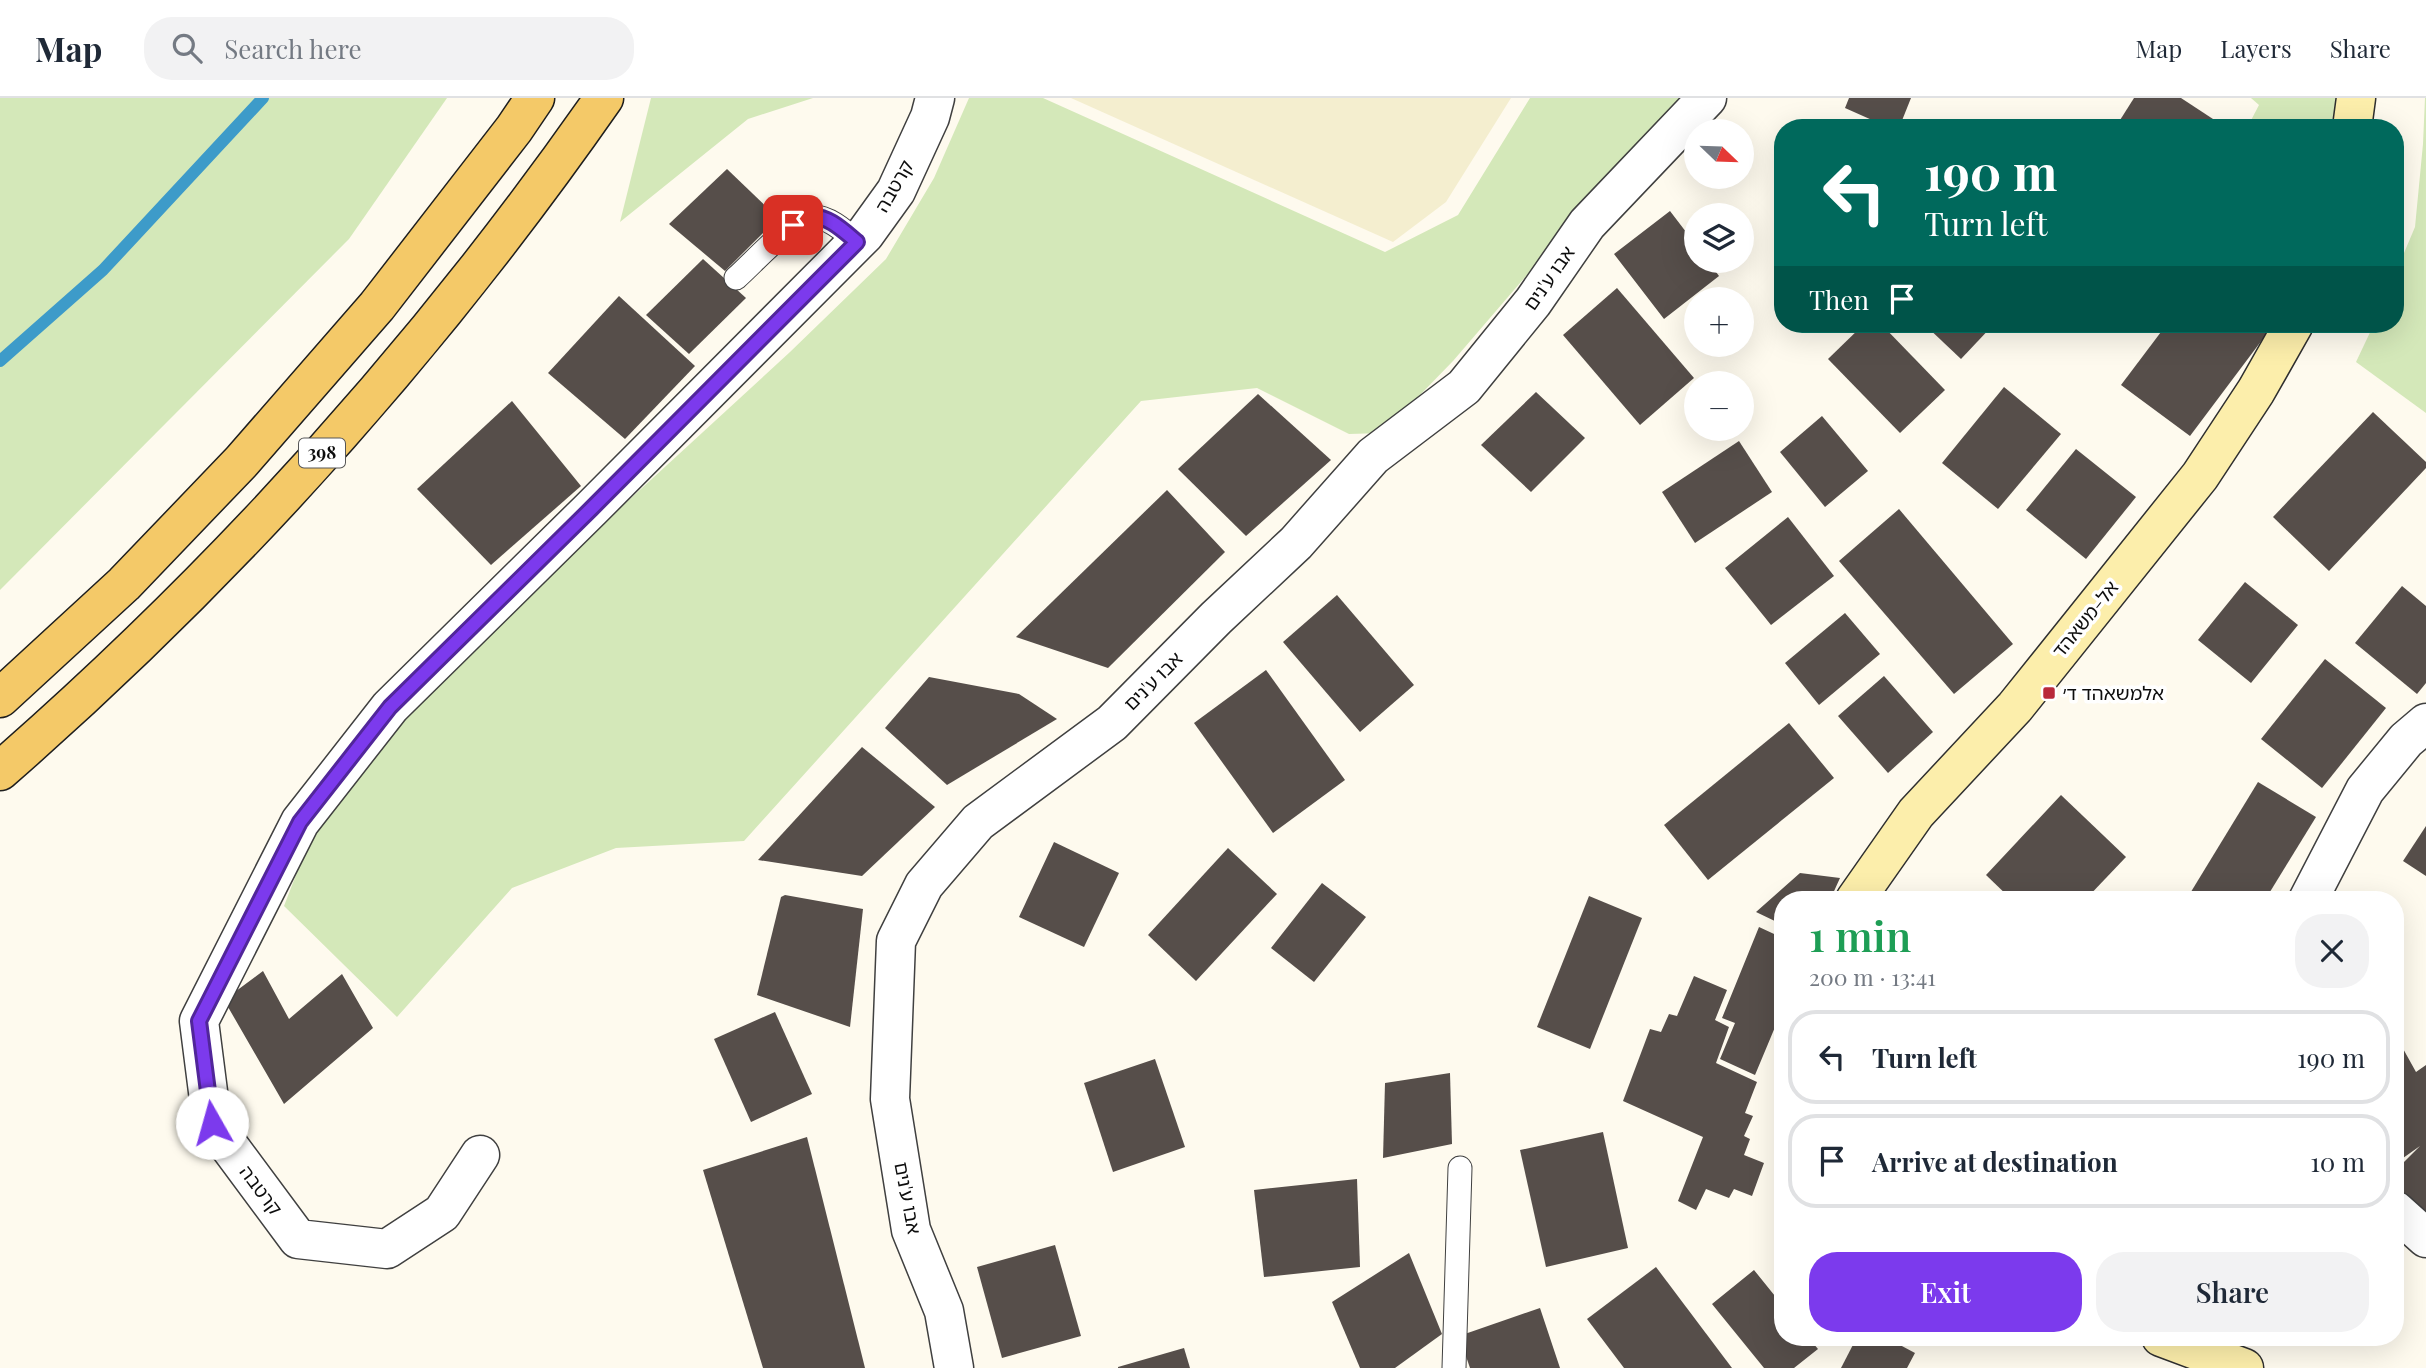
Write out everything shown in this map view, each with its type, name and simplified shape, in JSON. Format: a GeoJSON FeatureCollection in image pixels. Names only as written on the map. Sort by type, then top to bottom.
{"type":"FeatureCollection","features":[{"type":"Feature","properties":{"kind":"main road","name":"398"},"geometry":{"type":"LineString","coordinates":[[0,698],[124,584],[242,462],[377,306],[535,98]]}},
{"type":"Feature","properties":{"kind":"main road","name":"398"},"geometry":{"type":"LineString","coordinates":[[0,771],[76,705],[216,569],[332,443],[443,314],[549,177],[604,98]]}},
{"type":"Feature","properties":{"kind":"street","name":"קרטבה"},"geometry":{"type":"LineString","coordinates":[[480,1155],[442,1213],[387,1250],[298,1239],[212,1123],[199,1021],[300,822],[390,707],[582,519],[857,242],[896,191],[930,117],[935,98]]}},
{"type":"Feature","properties":{"kind":"street","name":"אבו ע'נים"},"geometry":{"type":"LineString","coordinates":[[954,1368],[944,1311],[911,1230],[890,1099],[895,942],[924,884],[978,822],[1112,723],[1216,618],[1296,543],[1373,456],[1464,387],[1533,302],[1587,224],[1707,98]]}},
{"type":"Feature","properties":{"kind":"street"},"geometry":{"type":"LineString","coordinates":[[2353,119],[2356,98]]}},
{"type":"Feature","properties":{"kind":"street","name":"אל-משאהד"},"geometry":{"type":"LineString","coordinates":[[1861,891],[1916,813],[2015,706],[2200,476],[2256,391],[2289,333]]}},
{"type":"Feature","properties":{"kind":"street"},"geometry":{"type":"LineString","coordinates":[[2313,891],[2365,790],[2406,740],[2426,723]]}},
{"type":"Feature","properties":{"kind":"street"},"geometry":{"type":"LineString","coordinates":[[2404,1218],[2426,1238]]}},
{"type":"Feature","properties":{"kind":"street"},"geometry":{"type":"LineString","coordinates":[[2185,1346],[2244,1368]]}},
{"type":"Feature","properties":{"kind":"lane"},"geometry":{"type":"LineString","coordinates":[[736,278],[793,225],[809,217],[839,226],[857,242]]}},
{"type":"Feature","properties":{"kind":"lane"},"geometry":{"type":"LineString","coordinates":[[1454,1368],[1460,1168]]}},
{"type":"Feature","properties":{"kind":"shaded area"},"geometry":{"type":"Polygon","coordinates":[[[1071,98],[1511,98],[1446,202],[1393,242],[1071,98]]]}},
{"type":"Feature","properties":{"kind":"green space"},"geometry":{"type":"Polygon","coordinates":[[[0,98],[447,98],[349,239],[0,590],[0,98]]]}},
{"type":"Feature","properties":{"kind":"green space"},"geometry":{"type":"Polygon","coordinates":[[[651,98],[813,98],[748,119],[620,222],[651,98]]]}},
{"type":"Feature","properties":{"kind":"green space"},"geometry":{"type":"Polygon","coordinates":[[[969,98],[1043,98],[1385,252],[1458,215],[1530,98],[1679,98],[1453,361],[1383,433],[1349,434],[1257,388],[1141,401],[744,841],[616,848],[512,888],[397,1017],[284,906],[323,805],[494,624],[790,352],[886,259],[934,178],[969,98]]]}},
{"type":"Feature","properties":{"kind":"green space"},"geometry":{"type":"Polygon","coordinates":[[[2251,98],[2337,98],[2334,119],[2252,119],[2259,105],[2251,98]]]}},
{"type":"Feature","properties":{"kind":"green space"},"geometry":{"type":"Polygon","coordinates":[[[2426,98],[2426,413],[2356,362],[2370,333],[2404,333],[2404,253],[2415,227],[2426,98]]]}},
{"type":"Feature","properties":{"kind":"building"},"geometry":{"type":"Polygon","coordinates":[[[1849,98],[1911,98],[1903,119],[1870,119],[1845,108],[1849,98]]]}},
{"type":"Feature","properties":{"kind":"building"},"geometry":{"type":"Polygon","coordinates":[[[2134,98],[2181,98],[2213,119],[2121,119],[2134,98]]]}},
{"type":"Feature","properties":{"kind":"building"},"geometry":{"type":"Polygon","coordinates":[[[727,169],[778,218],[725,271],[669,224],[727,169]]]}},
{"type":"Feature","properties":{"kind":"building"},"geometry":{"type":"Polygon","coordinates":[[[1670,211],[1684,229],[1684,273],[1717,273],[1719,276],[1705,287],[1684,287],[1684,303],[1664,319],[1614,254],[1670,211]]]}},
{"type":"Feature","properties":{"kind":"building"},"geometry":{"type":"Polygon","coordinates":[[[703,259],[746,298],[689,354],[646,315],[703,259]]]}},
{"type":"Feature","properties":{"kind":"building"},"geometry":{"type":"Polygon","coordinates":[[[1617,288],[1688,371],[1684,371],[1684,387],[1640,425],[1563,335],[1617,288]]]}},
{"type":"Feature","properties":{"kind":"building"},"geometry":{"type":"Polygon","coordinates":[[[619,296],[695,366],[625,439],[548,373],[619,296]]]}},
{"type":"Feature","properties":{"kind":"building"},"geometry":{"type":"Polygon","coordinates":[[[1855,333],[1890,333],[1945,390],[1900,433],[1828,359],[1855,333]]]}},
{"type":"Feature","properties":{"kind":"building"},"geometry":{"type":"Polygon","coordinates":[[[1934,333],[1986,333],[1961,359],[1934,333]]]}},
{"type":"Feature","properties":{"kind":"building"},"geometry":{"type":"Polygon","coordinates":[[[2160,333],[2267,333],[2190,436],[2121,385],[2160,333]]]}},
{"type":"Feature","properties":{"kind":"building"},"geometry":{"type":"Polygon","coordinates":[[[2004,387],[2061,434],[1998,509],[1942,463],[2004,387]]]}},
{"type":"Feature","properties":{"kind":"building"},"geometry":{"type":"Polygon","coordinates":[[[1536,392],[1585,438],[1531,492],[1481,445],[1536,392]]]}},
{"type":"Feature","properties":{"kind":"building"},"geometry":{"type":"Polygon","coordinates":[[[1258,394],[1331,460],[1246,536],[1178,469],[1258,394]]]}},
{"type":"Feature","properties":{"kind":"building"},"geometry":{"type":"Polygon","coordinates":[[[512,401],[581,486],[491,565],[417,489],[512,401]]]}},
{"type":"Feature","properties":{"kind":"building"},"geometry":{"type":"Polygon","coordinates":[[[2373,412],[2426,462],[2426,468],[2329,571],[2273,517],[2373,412]]]}},
{"type":"Feature","properties":{"kind":"building"},"geometry":{"type":"Polygon","coordinates":[[[1822,416],[1868,471],[1825,507],[1780,452],[1822,416]]]}},
{"type":"Feature","properties":{"kind":"building"},"geometry":{"type":"Polygon","coordinates":[[[1739,441],[1772,492],[1695,543],[1662,492],[1739,441]]]}},
{"type":"Feature","properties":{"kind":"building"},"geometry":{"type":"Polygon","coordinates":[[[2076,449],[2136,497],[2086,559],[2026,510],[2076,449]]]}},
{"type":"Feature","properties":{"kind":"building"},"geometry":{"type":"Polygon","coordinates":[[[1167,490],[1225,552],[1108,668],[1016,637],[1167,490]]]}},
{"type":"Feature","properties":{"kind":"building"},"geometry":{"type":"Polygon","coordinates":[[[1899,509],[2013,644],[1954,694],[1839,561],[1899,509]]]}},
{"type":"Feature","properties":{"kind":"building"},"geometry":{"type":"Polygon","coordinates":[[[1788,517],[1834,576],[1771,625],[1725,568],[1788,517]]]}},
{"type":"Feature","properties":{"kind":"building"},"geometry":{"type":"Polygon","coordinates":[[[2245,582],[2298,625],[2251,683],[2198,640],[2245,582]]]}},
{"type":"Feature","properties":{"kind":"building"},"geometry":{"type":"Polygon","coordinates":[[[2402,586],[2426,606],[2426,683],[2417,694],[2355,643],[2402,586]]]}},
{"type":"Feature","properties":{"kind":"building"},"geometry":{"type":"Polygon","coordinates":[[[1337,595],[1414,685],[1360,732],[1283,642],[1337,595]]]}},
{"type":"Feature","properties":{"kind":"building"},"geometry":{"type":"Polygon","coordinates":[[[1845,613],[1880,654],[1819,705],[1785,663],[1845,613]]]}},
{"type":"Feature","properties":{"kind":"building"},"geometry":{"type":"Polygon","coordinates":[[[2325,659],[2386,708],[2322,788],[2261,739],[2325,659]]]}},
{"type":"Feature","properties":{"kind":"building"},"geometry":{"type":"Polygon","coordinates":[[[1266,670],[1345,780],[1273,833],[1194,723],[1266,670]]]}},
{"type":"Feature","properties":{"kind":"building"},"geometry":{"type":"Polygon","coordinates":[[[1884,676],[1933,732],[1888,773],[1838,716],[1884,676]]]}},
{"type":"Feature","properties":{"kind":"building"},"geometry":{"type":"Polygon","coordinates":[[[929,677],[1019,694],[1057,719],[947,785],[885,728],[929,677]]]}},
{"type":"Feature","properties":{"kind":"building"},"geometry":{"type":"Polygon","coordinates":[[[1789,723],[1834,778],[1708,880],[1664,825],[1789,723]]]}},
{"type":"Feature","properties":{"kind":"building"},"geometry":{"type":"Polygon","coordinates":[[[862,747],[935,807],[862,876],[758,860],[862,747]]]}},
{"type":"Feature","properties":{"kind":"building"},"geometry":{"type":"Polygon","coordinates":[[[2258,782],[2316,817],[2271,891],[2191,891],[2258,782]]]}},
{"type":"Feature","properties":{"kind":"building"},"geometry":{"type":"Polygon","coordinates":[[[2061,795],[2126,857],[2094,891],[2003,891],[1986,875],[2061,795]]]}},
{"type":"Feature","properties":{"kind":"building"},"geometry":{"type":"Polygon","coordinates":[[[2426,826],[2426,876],[2403,861],[2426,826]]]}},
{"type":"Feature","properties":{"kind":"building"},"geometry":{"type":"Polygon","coordinates":[[[1054,842],[1119,873],[1084,947],[1019,917],[1054,842]]]}},
{"type":"Feature","properties":{"kind":"building"},"geometry":{"type":"Polygon","coordinates":[[[1228,848],[1277,894],[1196,981],[1148,935],[1228,848]]]}},
{"type":"Feature","properties":{"kind":"building"},"geometry":{"type":"Polygon","coordinates":[[[1800,873],[1840,878],[1834,891],[1780,891],[1800,873]]]}},
{"type":"Feature","properties":{"kind":"building"},"geometry":{"type":"Polygon","coordinates":[[[1322,883],[1366,917],[1314,982],[1271,948],[1322,883]]]}},
{"type":"Feature","properties":{"kind":"building"},"geometry":{"type":"Polygon","coordinates":[[[785,895],[863,909],[850,1027],[757,995],[781,897],[785,895]]]}},
{"type":"Feature","properties":{"kind":"building"},"geometry":{"type":"Polygon","coordinates":[[[1589,896],[1642,918],[1590,1049],[1537,1027],[1589,896]]]}},
{"type":"Feature","properties":{"kind":"building"},"geometry":{"type":"Polygon","coordinates":[[[1774,896],[1774,921],[1756,912],[1774,896]]]}},
{"type":"Feature","properties":{"kind":"building"},"geometry":{"type":"Polygon","coordinates":[[[1759,927],[1774,934],[1774,1030],[1755,1075],[1720,1059],[1735,1023],[1722,1018],[1759,927]]]}},
{"type":"Feature","properties":{"kind":"building"},"geometry":{"type":"Polygon","coordinates":[[[263,971],[289,1019],[342,974],[373,1028],[284,1104],[224,1000],[263,971]]]}},
{"type":"Feature","properties":{"kind":"building"},"geometry":{"type":"Polygon","coordinates":[[[1694,976],[1727,990],[1715,1020],[1729,1027],[1716,1063],[1757,1082],[1745,1113],[1753,1116],[1744,1136],[1750,1139],[1744,1155],[1764,1163],[1752,1196],[1734,1189],[1729,1198],[1706,1189],[1696,1210],[1678,1201],[1703,1137],[1623,1101],[1650,1029],[1661,1032],[1669,1014],[1677,1016],[1694,976]]]}},
{"type":"Feature","properties":{"kind":"building"},"geometry":{"type":"Polygon","coordinates":[[[775,1012],[812,1094],[751,1122],[714,1039],[775,1012]]]}},
{"type":"Feature","properties":{"kind":"building"},"geometry":{"type":"Polygon","coordinates":[[[2404,1050],[2416,1072],[2426,1065],[2426,1218],[2404,1195],[2404,1162],[2420,1146],[2404,1157],[2404,1050]]]}},
{"type":"Feature","properties":{"kind":"building"},"geometry":{"type":"Polygon","coordinates":[[[1155,1059],[1185,1147],[1113,1172],[1084,1083],[1155,1059]]]}},
{"type":"Feature","properties":{"kind":"building"},"geometry":{"type":"Polygon","coordinates":[[[1450,1073],[1452,1144],[1383,1158],[1385,1083],[1450,1073]]]}},
{"type":"Feature","properties":{"kind":"building"},"geometry":{"type":"Polygon","coordinates":[[[1603,1132],[1628,1248],[1546,1267],[1520,1150],[1603,1132]]]}},
{"type":"Feature","properties":{"kind":"building"},"geometry":{"type":"Polygon","coordinates":[[[807,1137],[865,1368],[763,1368],[703,1170],[807,1137]]]}},
{"type":"Feature","properties":{"kind":"building"},"geometry":{"type":"Polygon","coordinates":[[[1357,1179],[1360,1267],[1264,1277],[1254,1190],[1357,1179]]]}},
{"type":"Feature","properties":{"kind":"building"},"geometry":{"type":"Polygon","coordinates":[[[1055,1245],[1081,1336],[1002,1358],[977,1267],[1055,1245]]]}},
{"type":"Feature","properties":{"kind":"building"},"geometry":{"type":"Polygon","coordinates":[[[1409,1253],[1442,1334],[1395,1368],[1360,1368],[1332,1302],[1409,1253]]]}},
{"type":"Feature","properties":{"kind":"building"},"geometry":{"type":"Polygon","coordinates":[[[1656,1267],[1732,1368],[1624,1368],[1587,1319],[1656,1267]]]}},
{"type":"Feature","properties":{"kind":"building"},"geometry":{"type":"Polygon","coordinates":[[[1754,1270],[1774,1295],[1774,1346],[1816,1346],[1818,1349],[1794,1368],[1764,1368],[1712,1304],[1754,1270]]]}},
{"type":"Feature","properties":{"kind":"building"},"geometry":{"type":"Polygon","coordinates":[[[1540,1308],[1560,1368],[1470,1368],[1459,1336],[1540,1308]]]}},
{"type":"Feature","properties":{"kind":"building"},"geometry":{"type":"Polygon","coordinates":[[[1852,1346],[1902,1346],[1915,1353],[1907,1368],[1841,1368],[1852,1346]]]}},
{"type":"Feature","properties":{"kind":"building"},"geometry":{"type":"Polygon","coordinates":[[[1184,1348],[1190,1368],[1118,1368],[1118,1367],[1184,1348]]]}},
{"type":"Feature","properties":{"kind":"waterway"},"geometry":{"type":"LineString","coordinates":[[0,361],[103,270],[263,98]]}},
{"type":"Feature","properties":{"kind":"place","name":"אלמשאהד ד׳"},"geometry":{"type":"Point","coordinates":[2049,693]}},
{"type":"Feature","properties":{"kind":"route"},"geometry":{"type":"LineString","coordinates":[[212,1123],[199,1021],[300,822],[390,707],[857,242],[839,226],[821,219],[809,217],[793,225]]}}]}
